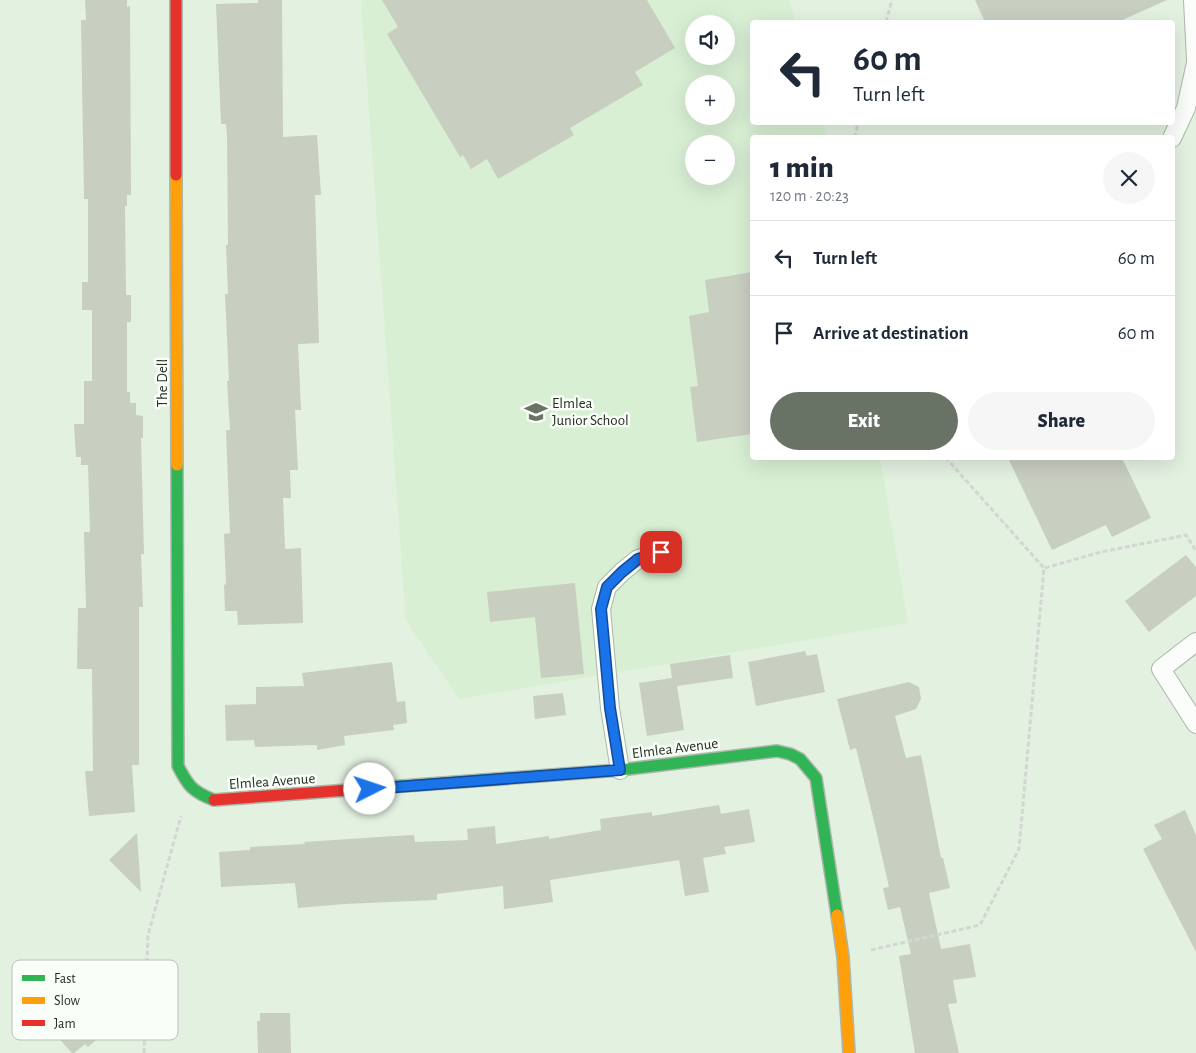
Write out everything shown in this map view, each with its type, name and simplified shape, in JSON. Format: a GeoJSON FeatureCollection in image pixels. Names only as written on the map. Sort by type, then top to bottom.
{"type":"FeatureCollection","features":[{"type":"Feature","properties":{"kind":"street","name":"The Dell"},"geometry":{"type":"LineString","coordinates":[[176,0],[178,766],[188,788]]}},
{"type":"Feature","properties":{"kind":"street","name":"Elmlea Avenue"},"geometry":{"type":"LineString","coordinates":[[188,788],[216,800],[620,770],[777,751],[791,753],[806,764],[816,778],[843,957],[849,1053]]}},
{"type":"Feature","properties":{"kind":"lane"},"geometry":{"type":"LineString","coordinates":[[1173,135],[1186,108],[1196,62],[1193,0]]}},
{"type":"Feature","properties":{"kind":"lane"},"geometry":{"type":"LineString","coordinates":[[620,770],[610,708],[601,609],[607,587],[622,572],[638,559],[661,552]]}},
{"type":"Feature","properties":{"kind":"lane"},"geometry":{"type":"LineString","coordinates":[[1196,642],[1161,669],[1196,724]]}},
{"type":"Feature","properties":{"kind":"path"},"geometry":{"type":"LineString","coordinates":[[887,20],[892,0]]}},
{"type":"Feature","properties":{"kind":"path"},"geometry":{"type":"LineString","coordinates":[[843,957],[980,925],[1019,849],[1044,568],[948,460]]}},
{"type":"Feature","properties":{"kind":"path"},"geometry":{"type":"LineString","coordinates":[[1044,568],[1101,552],[1186,535],[1196,551]]}},
{"type":"Feature","properties":{"kind":"path"},"geometry":{"type":"LineString","coordinates":[[147,960],[148,935],[188,788]]}},
{"type":"Feature","properties":{"kind":"path"},"geometry":{"type":"LineString","coordinates":[[144,1040],[144,1053]]}},
{"type":"Feature","properties":{"kind":"shaded area","name":"Elmlea Junior School"},"geometry":{"type":"Polygon","coordinates":[[[361,0],[789,0],[794,20],[750,20],[750,125],[824,125],[826,135],[750,135],[750,460],[880,460],[908,623],[459,699],[406,621],[361,0]]]}},
{"type":"Feature","properties":{"kind":"building"},"geometry":{"type":"Polygon","coordinates":[[[85,0],[127,0],[127,7],[130,6],[131,195],[127,195],[127,206],[125,206],[126,295],[131,295],[131,322],[127,322],[127,392],[130,392],[130,403],[136,403],[136,415],[143,416],[143,438],[141,438],[144,554],[141,554],[143,607],[139,607],[139,765],[132,765],[135,812],[89,816],[85,771],[93,771],[92,669],[77,669],[78,608],[86,608],[84,532],[90,532],[88,465],[81,465],[81,457],[76,457],[74,424],[84,424],[84,381],[92,381],[92,310],[82,310],[82,282],[88,282],[88,199],[84,199],[81,20],[86,20],[85,0]]]}},
{"type":"Feature","properties":{"kind":"building"},"geometry":{"type":"Polygon","coordinates":[[[258,0],[282,0],[283,137],[317,135],[321,195],[315,195],[319,343],[298,344],[301,410],[295,410],[298,470],[290,470],[291,498],[283,498],[285,549],[301,548],[303,623],[238,625],[237,611],[225,611],[224,585],[226,584],[224,534],[230,533],[226,430],[230,430],[225,294],[228,294],[226,245],[228,245],[227,136],[226,124],[221,124],[216,4],[258,3],[258,0]]]}},
{"type":"Feature","properties":{"kind":"building"},"geometry":{"type":"Polygon","coordinates":[[[382,0],[647,0],[675,48],[635,72],[643,85],[570,128],[574,135],[498,179],[487,159],[471,169],[463,155],[460,157],[387,34],[398,27],[382,0]]]}},
{"type":"Feature","properties":{"kind":"building"},"geometry":{"type":"Polygon","coordinates":[[[975,0],[1167,0],[1122,20],[984,20],[975,0]]]}},
{"type":"Feature","properties":{"kind":"building"},"geometry":{"type":"Polygon","coordinates":[[[750,272],[750,434],[697,442],[690,387],[698,386],[689,316],[709,312],[705,280],[750,272]]]}},
{"type":"Feature","properties":{"kind":"building"},"geometry":{"type":"Polygon","coordinates":[[[1009,460],[1123,460],[1151,518],[1112,537],[1106,525],[1052,550],[1009,460]]]}},
{"type":"Feature","properties":{"kind":"building"},"geometry":{"type":"Polygon","coordinates":[[[1186,555],[1196,567],[1196,596],[1149,632],[1125,601],[1186,555]]]}},
{"type":"Feature","properties":{"kind":"building"},"geometry":{"type":"Polygon","coordinates":[[[575,583],[584,674],[541,678],[535,617],[490,622],[487,592],[575,583]]]}},
{"type":"Feature","properties":{"kind":"building"},"geometry":{"type":"Polygon","coordinates":[[[805,651],[807,656],[817,654],[825,692],[756,706],[748,662],[805,651]]]}},
{"type":"Feature","properties":{"kind":"building"},"geometry":{"type":"Polygon","coordinates":[[[730,655],[733,678],[677,686],[684,730],[647,736],[639,683],[672,678],[670,664],[730,655]]]}},
{"type":"Feature","properties":{"kind":"building"},"geometry":{"type":"Polygon","coordinates":[[[392,662],[397,702],[405,701],[407,723],[393,725],[394,730],[344,736],[345,745],[317,750],[317,745],[255,747],[254,740],[226,741],[225,705],[256,704],[256,687],[304,686],[302,673],[392,662]]]}},
{"type":"Feature","properties":{"kind":"building"},"geometry":{"type":"Polygon","coordinates":[[[909,682],[919,687],[921,699],[916,709],[895,716],[906,758],[921,755],[941,858],[943,858],[950,888],[929,893],[941,949],[970,944],[976,977],[953,980],[957,1003],[948,1004],[959,1053],[915,1053],[899,956],[911,954],[900,907],[888,910],[883,888],[889,887],[873,817],[856,748],[850,750],[837,699],[909,682]]]}},
{"type":"Feature","properties":{"kind":"building"},"geometry":{"type":"Polygon","coordinates":[[[563,693],[566,715],[535,719],[533,696],[563,693]]]}},
{"type":"Feature","properties":{"kind":"building"},"geometry":{"type":"Polygon","coordinates":[[[719,805],[721,814],[749,809],[755,842],[724,847],[726,854],[703,858],[709,892],[685,896],[679,860],[550,880],[553,902],[504,909],[503,886],[437,894],[437,900],[298,908],[295,883],[221,887],[219,852],[250,850],[250,847],[305,844],[304,842],[414,835],[415,842],[468,840],[467,829],[495,826],[496,844],[549,836],[549,839],[601,830],[600,819],[652,812],[652,816],[719,805]]]}},
{"type":"Feature","properties":{"kind":"building"},"geometry":{"type":"Polygon","coordinates":[[[1185,810],[1196,835],[1196,952],[1143,849],[1162,839],[1154,825],[1185,810]]]}},
{"type":"Feature","properties":{"kind":"building"},"geometry":{"type":"Polygon","coordinates":[[[137,833],[141,892],[109,860],[137,833]]]}},
{"type":"Feature","properties":{"kind":"building"},"geometry":{"type":"Polygon","coordinates":[[[260,1013],[290,1013],[291,1053],[258,1053],[257,1021],[260,1021],[260,1013]]]}},
{"type":"Feature","properties":{"kind":"building"},"geometry":{"type":"Polygon","coordinates":[[[60,1040],[96,1040],[88,1047],[85,1044],[72,1053],[60,1040]]]}},
{"type":"Feature","properties":{"kind":"traffic: fast"},"geometry":{"type":"LineString","coordinates":[[177,465],[178,766],[192,788],[214,800]]}},
{"type":"Feature","properties":{"kind":"traffic: fast"},"geometry":{"type":"LineString","coordinates":[[376,788],[620,770],[777,751],[790,754],[800,759],[816,778],[837,915]]}},
{"type":"Feature","properties":{"kind":"traffic: slow"},"geometry":{"type":"LineString","coordinates":[[176,175],[177,465]]}},
{"type":"Feature","properties":{"kind":"traffic: slow"},"geometry":{"type":"LineString","coordinates":[[837,915],[843,957],[849,1053]]}},
{"type":"Feature","properties":{"kind":"traffic: jam"},"geometry":{"type":"LineString","coordinates":[[176,0],[176,175]]}},
{"type":"Feature","properties":{"kind":"traffic: jam"},"geometry":{"type":"LineString","coordinates":[[214,800],[376,788]]}},
{"type":"Feature","properties":{"kind":"place","name":"Elmlea Junior School"},"geometry":{"type":"Point","coordinates":[536,412]}},
{"type":"Feature","properties":{"kind":"route"},"geometry":{"type":"LineString","coordinates":[[370,789],[620,770],[610,708],[601,609],[607,587],[622,572],[638,559],[661,552]]}}]}
